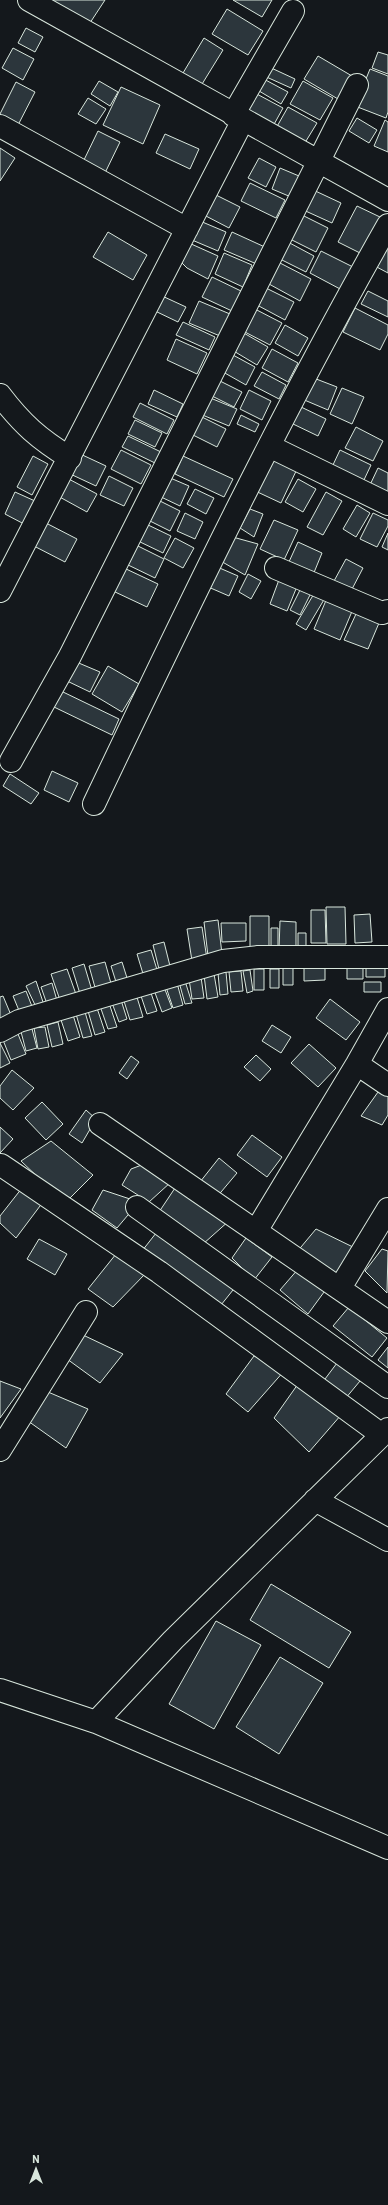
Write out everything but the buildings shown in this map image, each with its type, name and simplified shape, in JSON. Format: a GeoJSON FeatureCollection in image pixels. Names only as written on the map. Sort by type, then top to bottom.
{"type":"FeatureCollection","features":[{"type":"Feature","properties":{"kind":"street"},"geometry":{"type":"LineString","coordinates":[[29,0],[388,200]]}},
{"type":"Feature","properties":{"kind":"street"},"geometry":{"type":"LineString","coordinates":[[0,591],[187,229],[238,117],[293,11]]}},
{"type":"Feature","properties":{"kind":"street"},"geometry":{"type":"LineString","coordinates":[[11,761],[70,656],[356,85]]}},
{"type":"Feature","properties":{"kind":"street"},"geometry":{"type":"LineString","coordinates":[[0,126],[187,229]]}},
{"type":"Feature","properties":{"kind":"street"},"geometry":{"type":"LineString","coordinates":[[94,804],[269,446],[330,326],[388,225]]}},
{"type":"Feature","properties":{"kind":"street"},"geometry":{"type":"LineString","coordinates":[[0,395],[20,421],[46,443],[70,458]]}},
{"type":"Feature","properties":{"kind":"street"},"geometry":{"type":"LineString","coordinates":[[269,446],[388,504]]}},
{"type":"Feature","properties":{"kind":"street"},"geometry":{"type":"LineString","coordinates":[[276,568],[382,613],[388,611]]}},
{"type":"Feature","properties":{"kind":"street"},"geometry":{"type":"LineString","coordinates":[[0,1032],[20,1021],[223,961],[258,957],[388,957]]}},
{"type":"Feature","properties":{"kind":"street"},"geometry":{"type":"LineString","coordinates":[[256,1230],[357,1064],[388,1009]]}},
{"type":"Feature","properties":{"kind":"street"},"geometry":{"type":"LineString","coordinates":[[357,1064],[388,1085]]}},
{"type":"Feature","properties":{"kind":"street"},"geometry":{"type":"LineString","coordinates":[[100,1124],[388,1322]]}},
{"type":"Feature","properties":{"kind":"street"},"geometry":{"type":"LineString","coordinates":[[1,1165],[160,1272],[385,1432],[173,1640],[96,1722]]}},
{"type":"Feature","properties":{"kind":"street"},"geometry":{"type":"LineString","coordinates":[[137,1206],[388,1387]]}},
{"type":"Feature","properties":{"kind":"street"},"geometry":{"type":"LineString","coordinates":[[340,1288],[388,1209]]}},
{"type":"Feature","properties":{"kind":"street"},"geometry":{"type":"LineString","coordinates":[[0,1450],[86,1312]]}},
{"type":"Feature","properties":{"kind":"street"},"geometry":{"type":"LineString","coordinates":[[315,1500],[388,1540]]}},
{"type":"Feature","properties":{"kind":"street"},"geometry":{"type":"LineString","coordinates":[[0,1690],[96,1722],[388,1848]]}}]}
